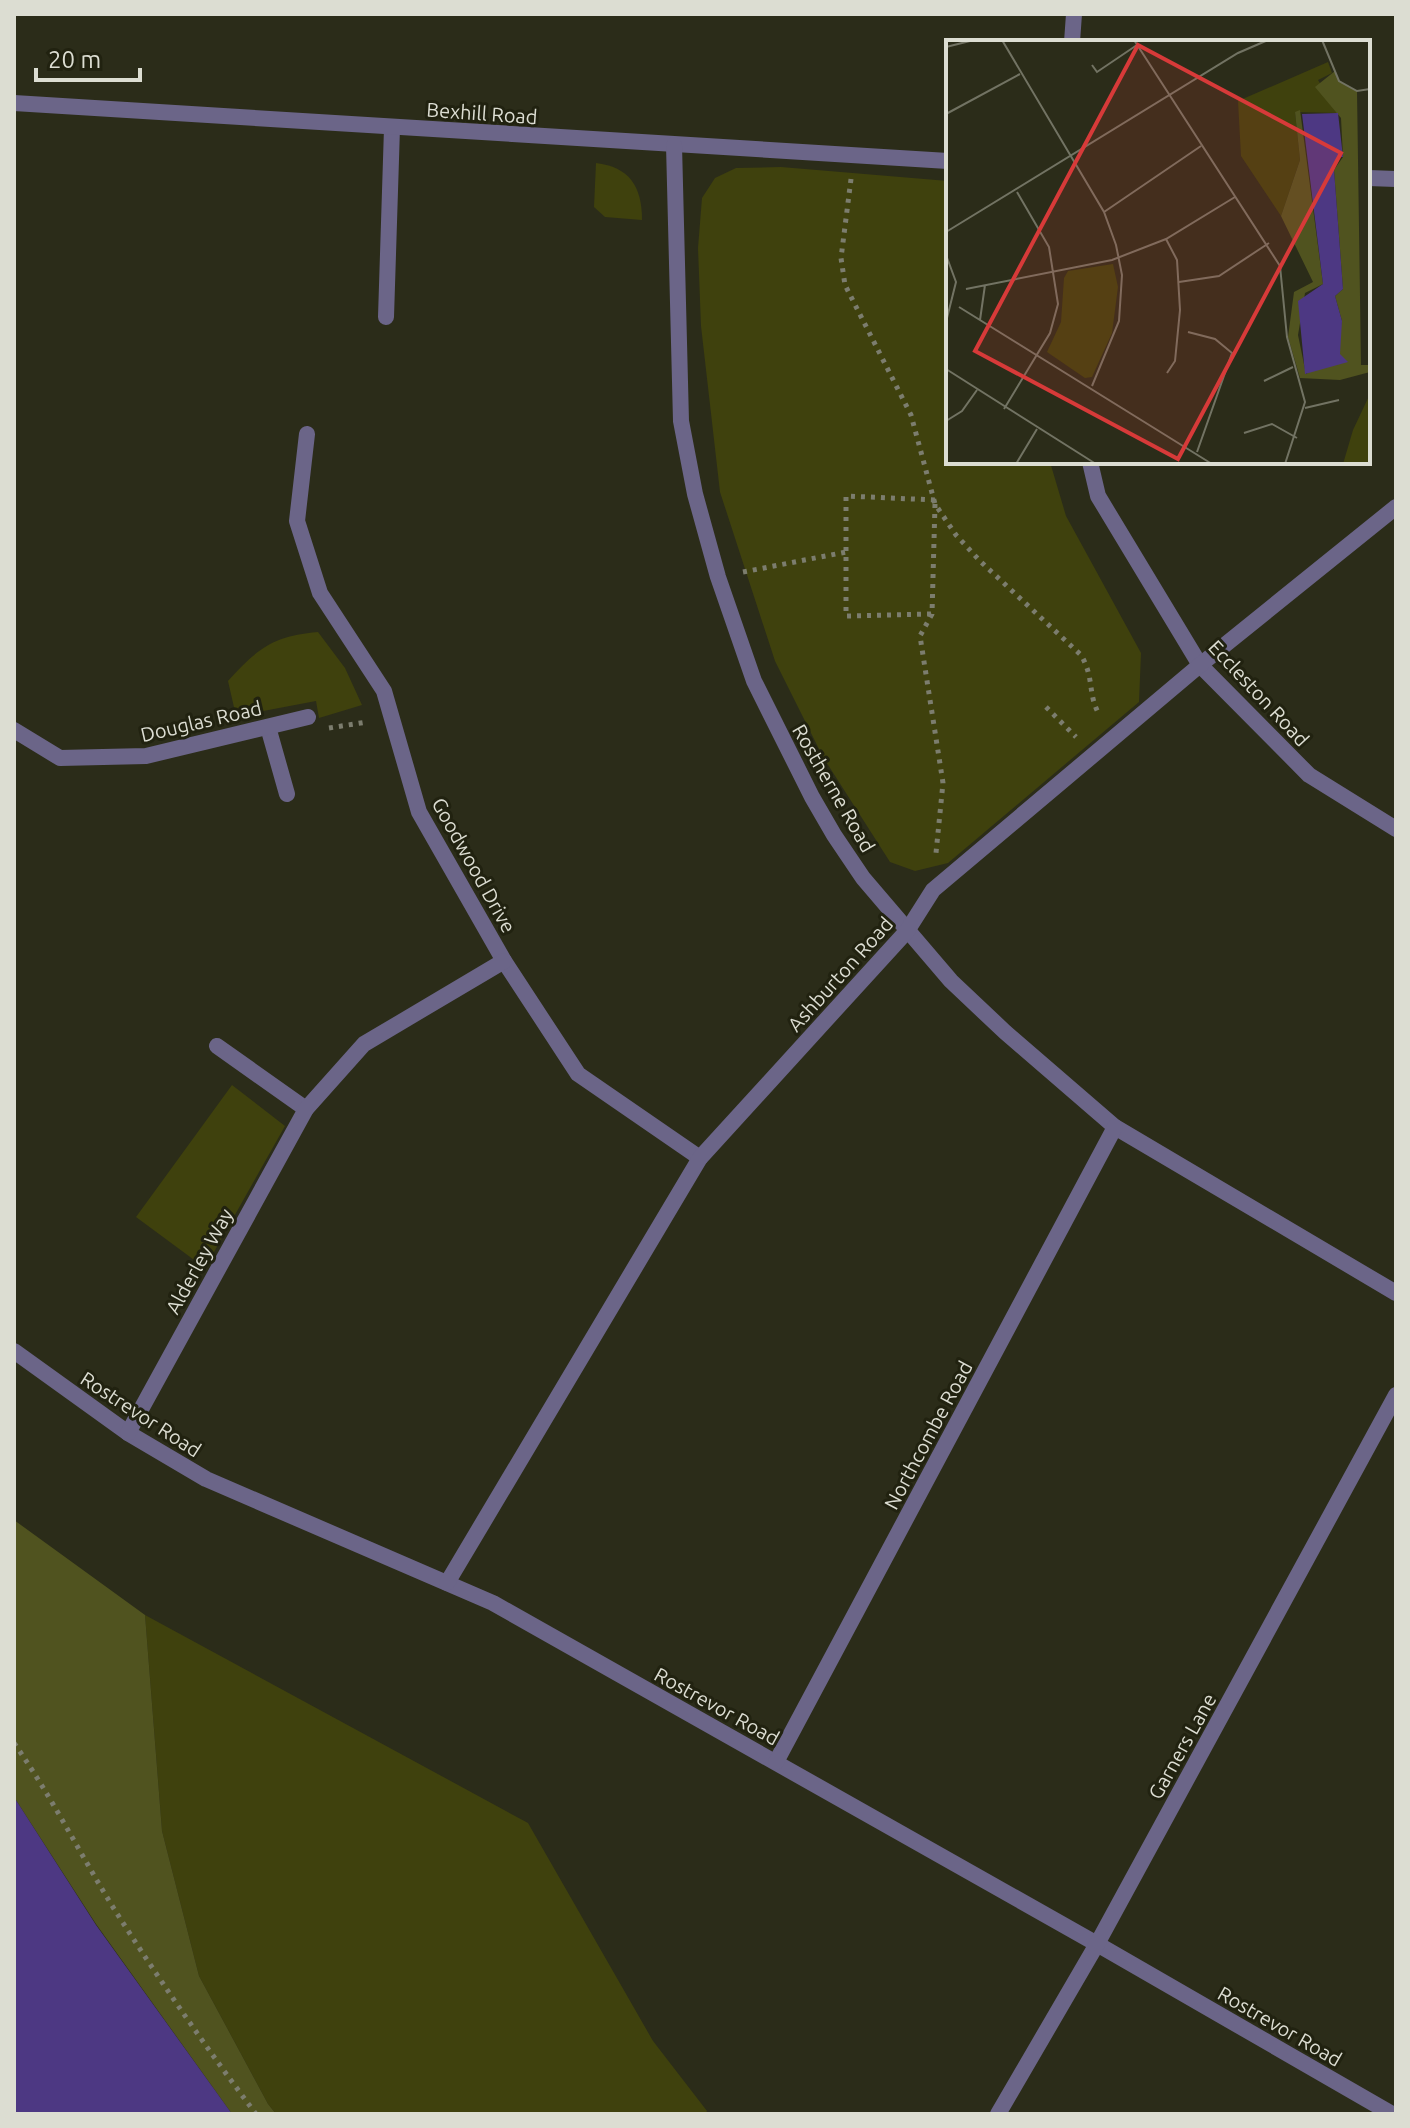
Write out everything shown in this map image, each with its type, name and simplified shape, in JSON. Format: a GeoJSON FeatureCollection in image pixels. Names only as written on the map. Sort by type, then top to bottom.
{"type":"FeatureCollection","features":[{"type":"Feature","properties":{"kind":"street"},"geometry":{"type":"LineString","coordinates":[[1072,40],[1074,14]]}},
{"type":"Feature","properties":{"kind":"street","name":"Bexhill Road"},"geometry":{"type":"LineString","coordinates":[[14,103],[946,161]]}},
{"type":"Feature","properties":{"kind":"street"},"geometry":{"type":"LineString","coordinates":[[386,317],[392,128]]}},
{"type":"Feature","properties":{"kind":"street","name":"Rostherne Road"},"geometry":{"type":"LineString","coordinates":[[674,145],[681,421],[695,494],[718,577],[754,681],[834,835],[863,878],[951,981],[1115,1127],[1396,1293]]}},
{"type":"Feature","properties":{"kind":"street"},"geometry":{"type":"LineString","coordinates":[[1370,178],[1396,179]]}},
{"type":"Feature","properties":{"kind":"street","name":"Goodwood Drive"},"geometry":{"type":"LineString","coordinates":[[307,434],[297,521],[320,593],[384,691],[419,812],[504,961],[578,1074],[700,1158]]}},
{"type":"Feature","properties":{"kind":"street","name":"Eccleston Road"},"geometry":{"type":"LineString","coordinates":[[1090,464],[1098,496],[1200,665],[1309,775],[1396,829]]}},
{"type":"Feature","properties":{"kind":"street","name":"Ashburton Road"},"geometry":{"type":"LineString","coordinates":[[447,1583],[700,1158],[907,931],[933,890],[1200,665],[1396,507]]}},
{"type":"Feature","properties":{"kind":"street","name":"Douglas Road"},"geometry":{"type":"LineString","coordinates":[[14,730],[60,758],[146,756],[308,717]]}},
{"type":"Feature","properties":{"kind":"street"},"geometry":{"type":"LineString","coordinates":[[268,727],[287,794]]}},
{"type":"Feature","properties":{"kind":"street","name":"Alderley Way"},"geometry":{"type":"LineString","coordinates":[[128,1433],[306,1109],[364,1044],[504,961]]}},
{"type":"Feature","properties":{"kind":"street"},"geometry":{"type":"LineString","coordinates":[[217,1046],[306,1109]]}},
{"type":"Feature","properties":{"kind":"street","name":"Northcombe Road"},"geometry":{"type":"LineString","coordinates":[[776,1762],[1115,1127]]}},
{"type":"Feature","properties":{"kind":"street","name":"Rostrevor Road"},"geometry":{"type":"LineString","coordinates":[[14,1351],[128,1433],[206,1479],[493,1603],[1392,2114]]}},
{"type":"Feature","properties":{"kind":"street","name":"Garners Lane"},"geometry":{"type":"LineString","coordinates":[[998,2114],[1097,1944],[1396,1395]]}},
{"type":"Feature","properties":{"kind":"path"},"geometry":{"type":"LineString","coordinates":[[854,154],[841,258],[845,285],[911,415],[935,502],[932,614],[920,636],[943,783],[933,890]]}},
{"type":"Feature","properties":{"kind":"path"},"geometry":{"type":"LineString","coordinates":[[932,614],[846,616],[846,496],[935,502]]}},
{"type":"Feature","properties":{"kind":"path"},"geometry":{"type":"LineString","coordinates":[[935,502],[956,535],[980,561],[1081,655],[1091,671],[1092,704],[1113,738]]}},
{"type":"Feature","properties":{"kind":"path"},"geometry":{"type":"LineString","coordinates":[[718,577],[846,552]]}},
{"type":"Feature","properties":{"kind":"path"},"geometry":{"type":"LineString","coordinates":[[1046,707],[1093,755]]}},
{"type":"Feature","properties":{"kind":"path"},"geometry":{"type":"LineString","coordinates":[[308,717],[314,716],[317,730],[391,717]]}},
{"type":"Feature","properties":{"kind":"path"},"geometry":{"type":"LineString","coordinates":[[14,1743],[115,1911],[204,2045],[256,2114]]}},
{"type":"Feature","properties":{"kind":"shaded area"},"geometry":{"type":"Polygon","coordinates":[[[596,163],[617,169],[631,180],[639,197],[642,220],[605,217],[594,207],[596,163]]]}},
{"type":"Feature","properties":{"kind":"shaded area"},"geometry":{"type":"Polygon","coordinates":[[[781,167],[946,181],[946,464],[1051,464],[1066,516],[1141,653],[1139,702],[948,863],[915,871],[890,862],[823,757],[775,661],[720,492],[701,326],[698,248],[702,198],[715,178],[736,168],[781,167]]]}},
{"type":"Feature","properties":{"kind":"shaded area"},"geometry":{"type":"Polygon","coordinates":[[[318,632],[345,668],[362,705],[319,718],[316,701],[236,716],[228,681],[267,646],[289,637],[318,632]]]}},
{"type":"Feature","properties":{"kind":"shaded area"},"geometry":{"type":"Polygon","coordinates":[[[232,1085],[285,1126],[205,1268],[136,1217],[232,1085]]]}},
{"type":"Feature","properties":{"kind":"shaded area"},"geometry":{"type":"Polygon","coordinates":[[[145,1615],[528,1823],[653,2041],[707,2111],[705,2114],[276,2114],[199,1976],[162,1831],[145,1615]]]}},
{"type":"Feature","properties":{"kind":"shaded area"},"geometry":{"type":"Polygon","coordinates":[[[14,1797],[96,1925],[232,2114],[14,2114],[14,1797]]]}},
{"type":"Feature","properties":{"kind":"green space"},"geometry":{"type":"Polygon","coordinates":[[[14,1520],[145,1615],[162,1831],[199,1976],[276,2114],[232,2114],[96,1924],[14,1797],[14,1520]]]}}]}
